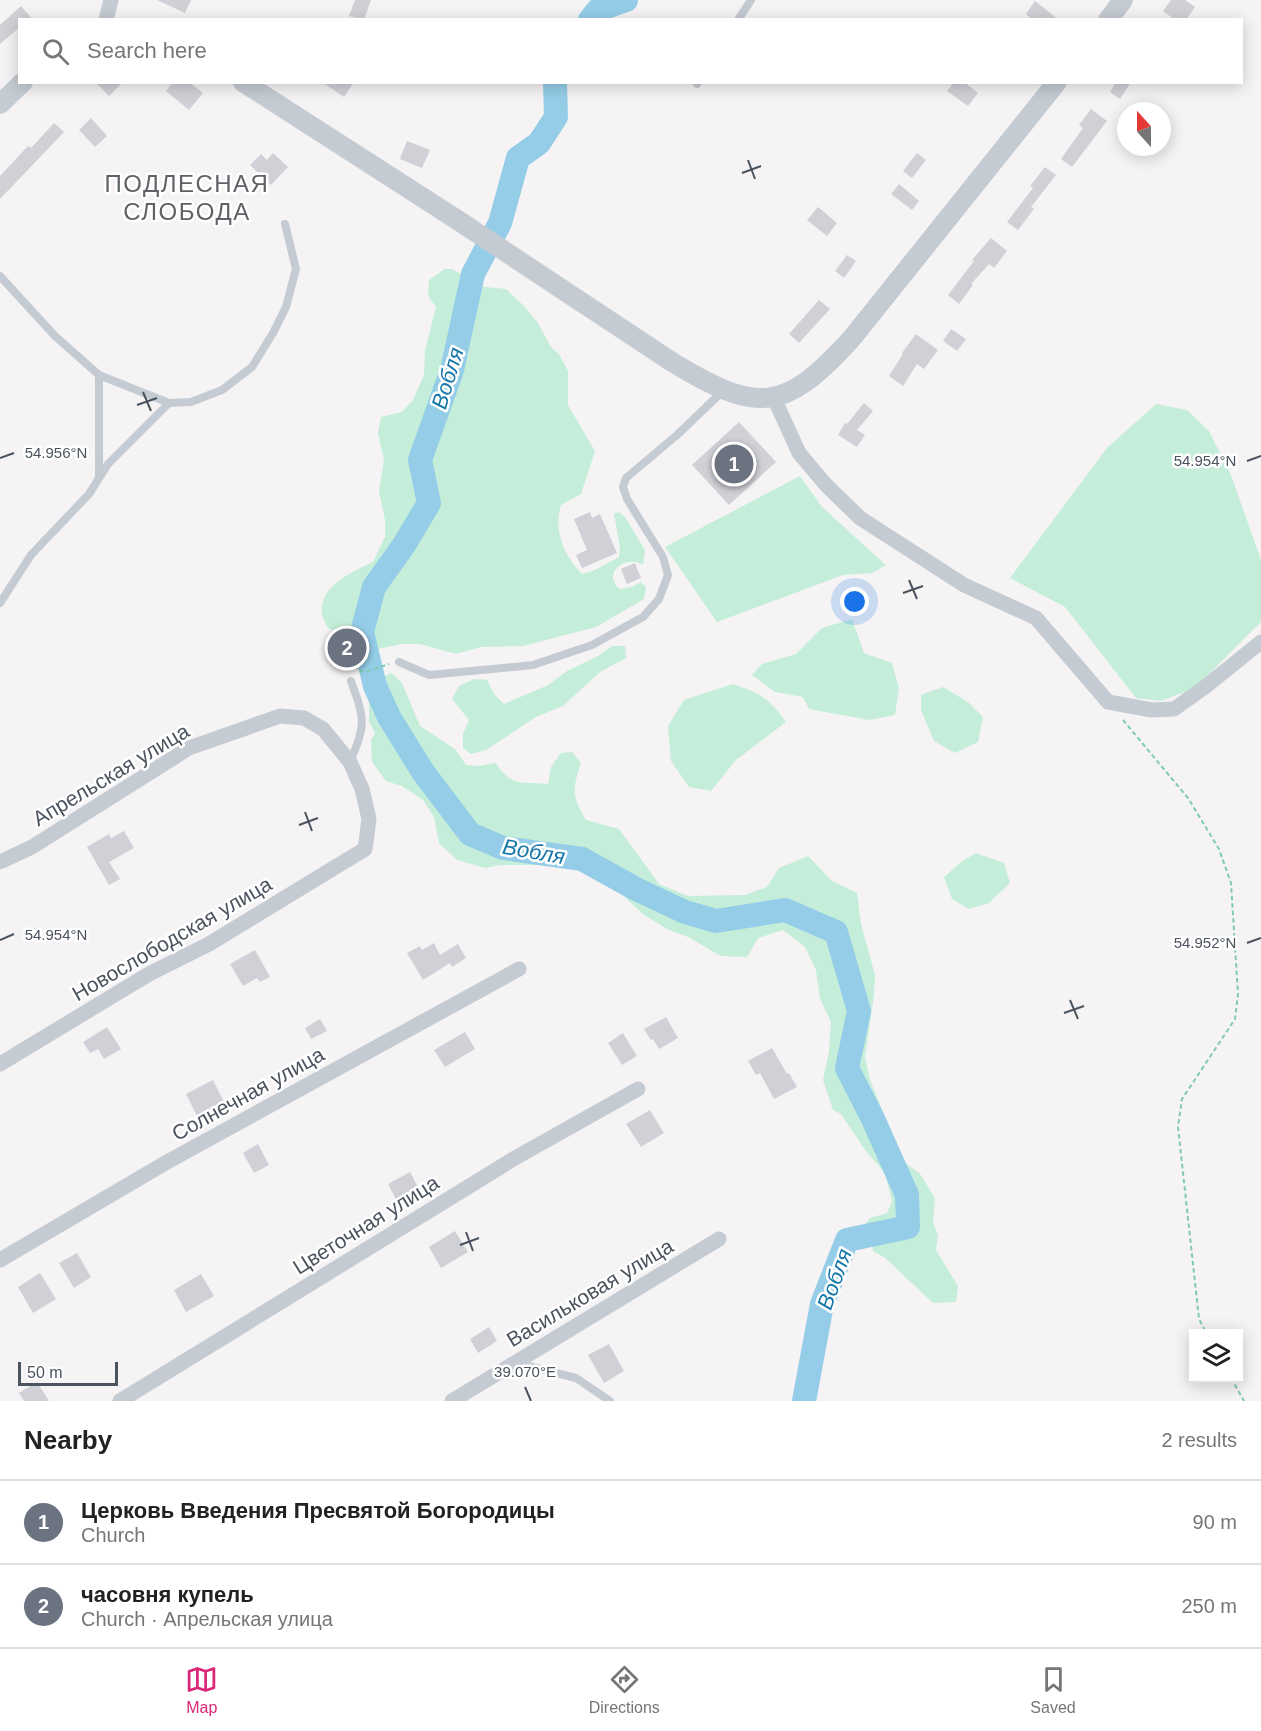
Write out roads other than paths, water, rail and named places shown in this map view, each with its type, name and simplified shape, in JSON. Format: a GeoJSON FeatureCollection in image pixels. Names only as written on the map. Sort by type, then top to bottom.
{"type":"FeatureCollection","features":[{"type":"Feature","properties":{"kind":"street"},"geometry":{"type":"LineString","coordinates":[[106,18],[111,0]]}},
{"type":"Feature","properties":{"kind":"street"},"geometry":{"type":"LineString","coordinates":[[1110,18],[1123,0]]}},
{"type":"Feature","properties":{"kind":"street"},"geometry":{"type":"LineString","coordinates":[[0,104],[20,84]]}},
{"type":"Feature","properties":{"kind":"street"},"geometry":{"type":"LineString","coordinates":[[246,84],[703,381],[742,397],[774,398],[802,385],[852,338],[1055,84]]}},
{"type":"Feature","properties":{"kind":"street"},"geometry":{"type":"LineString","coordinates":[[774,398],[799,453],[826,485],[860,518],[964,585],[1036,618],[1108,702],[1152,710],[1174,709],[1261,642]]}},
{"type":"Feature","properties":{"kind":"street","name":"Апрельская улица"},"geometry":{"type":"LineString","coordinates":[[0,862],[32,847],[189,748],[280,716],[304,718],[323,729],[350,762]]}},
{"type":"Feature","properties":{"kind":"street","name":"Новослободская улица"},"geometry":{"type":"LineString","coordinates":[[0,1064],[149,974],[209,944],[365,849],[369,819],[362,789],[350,762]]}},
{"type":"Feature","properties":{"kind":"street","name":"Солнечная улица"},"geometry":{"type":"LineString","coordinates":[[0,1260],[167,1162],[519,969]]}},
{"type":"Feature","properties":{"kind":"street","name":"Цветочная улица"},"geometry":{"type":"LineString","coordinates":[[120,1401],[515,1158],[638,1089]]}},
{"type":"Feature","properties":{"kind":"street","name":"Васильковая улица"},"geometry":{"type":"LineString","coordinates":[[452,1401],[719,1239]]}},
{"type":"Feature","properties":{"kind":"lane"},"geometry":{"type":"LineString","coordinates":[[739,18],[751,0]]}},
{"type":"Feature","properties":{"kind":"lane"},"geometry":{"type":"LineString","coordinates":[[0,276],[55,336],[99,375],[169,403],[190,402],[222,390],[252,367],[273,333],[286,307],[296,269],[285,224]]}},
{"type":"Feature","properties":{"kind":"lane"},"geometry":{"type":"LineString","coordinates":[[99,375],[99,479]]}},
{"type":"Feature","properties":{"kind":"lane"},"geometry":{"type":"LineString","coordinates":[[399,662],[429,675],[533,666],[592,645],[643,617],[659,600],[668,575],[663,557],[627,499],[623,487],[626,478],[677,435],[724,390]]}},
{"type":"Feature","properties":{"kind":"lane"},"geometry":{"type":"LineString","coordinates":[[0,603],[31,555],[89,494],[108,464],[169,403]]}},
{"type":"Feature","properties":{"kind":"lane"},"geometry":{"type":"LineString","coordinates":[[350,762],[360,737],[363,719],[351,681]]}},
{"type":"Feature","properties":{"kind":"lane"},"geometry":{"type":"LineString","coordinates":[[516,1363],[576,1378],[610,1401]]}},
{"type":"Feature","properties":{"kind":"waterway","name":"Вобля"},"geometry":{"type":"LineString","coordinates":[[592,18],[598,10],[626,0]]}},
{"type":"Feature","properties":{"kind":"waterway","name":"Вобля"},"geometry":{"type":"LineString","coordinates":[[555,84],[556,117],[539,143],[518,158],[500,223],[473,274],[452,370],[420,460],[429,503],[404,545],[374,587],[362,632],[375,686],[389,717],[423,772],[470,834],[503,848],[582,859],[636,889],[685,912],[716,921],[785,910],[836,932],[859,1011],[847,1068],[907,1195],[908,1227],[847,1240],[822,1304],[804,1401]]}},
{"type":"Feature","properties":{"kind":"place","name":"Церковь Введения Пресвятой Богородицы"},"geometry":{"type":"Point","coordinates":[734,464]}},
{"type":"Feature","properties":{"kind":"place","name":"часовня купель"},"geometry":{"type":"Point","coordinates":[347,648]}},
{"type":"Feature","properties":{"kind":"district","name":"ПОДЛЕСНАЯ СЛОБОДА"},"geometry":{"type":"Point","coordinates":[187,198]}}]}
